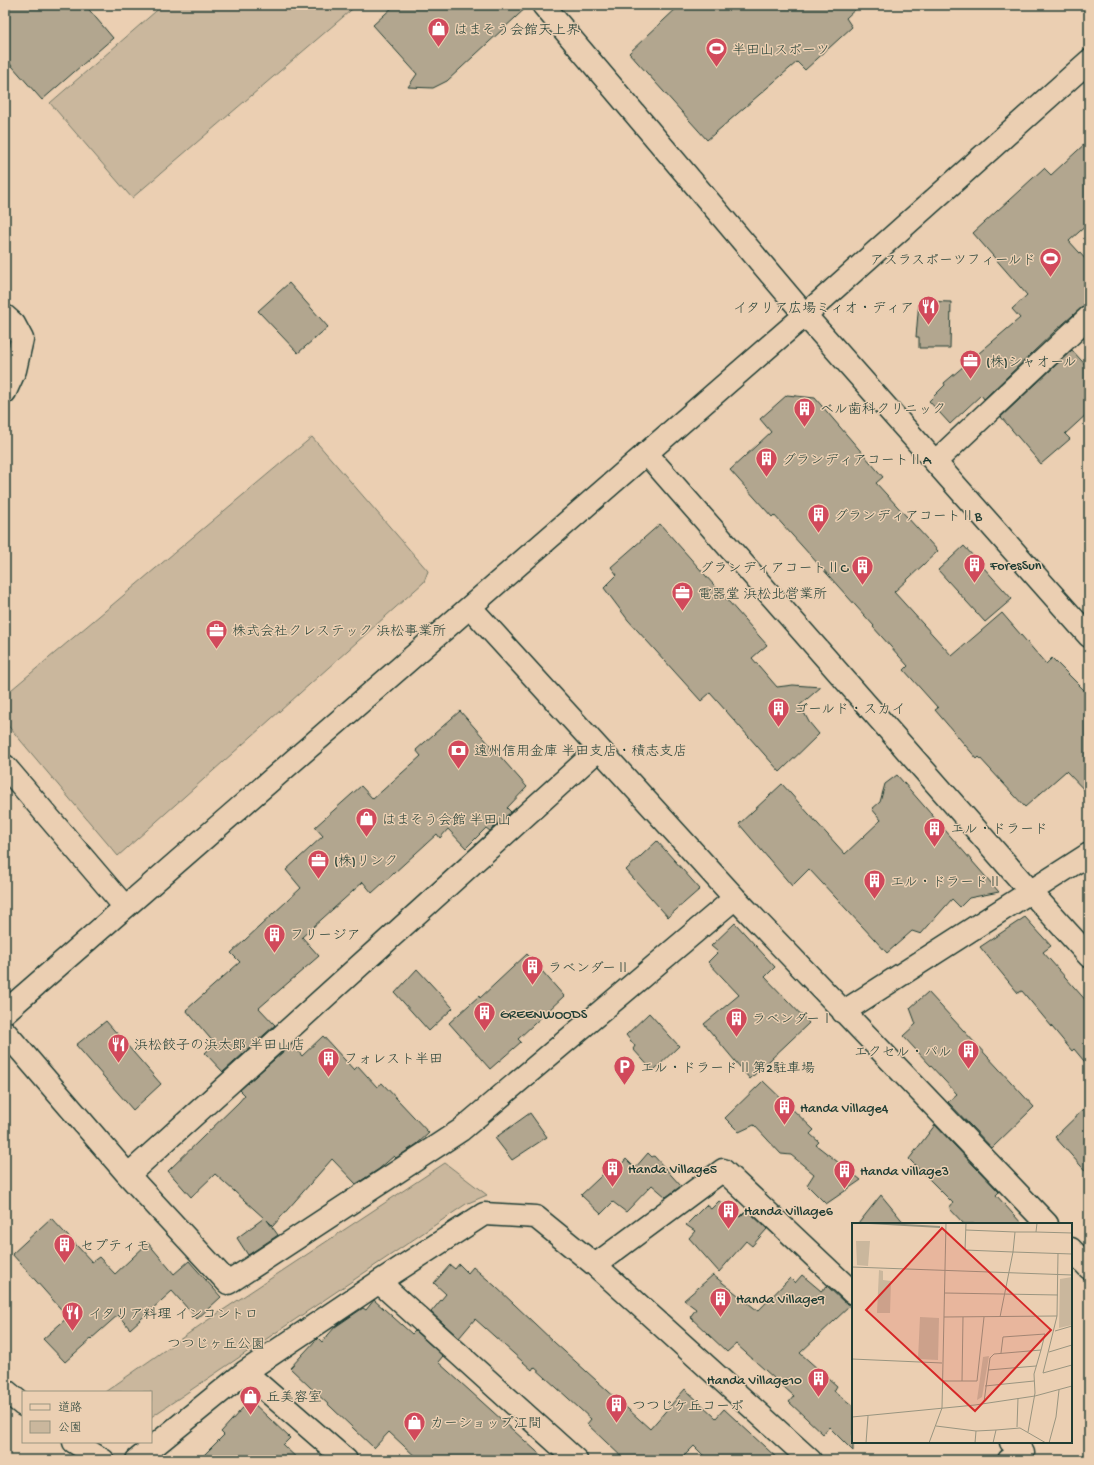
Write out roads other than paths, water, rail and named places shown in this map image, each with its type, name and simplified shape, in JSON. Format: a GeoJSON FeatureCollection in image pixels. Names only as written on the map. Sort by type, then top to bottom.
{"type":"FeatureCollection","features":[{"type":"Feature","properties":{"kind":"street"},"geometry":{"type":"LineString","coordinates":[[543,5],[805,315],[1089,636]]}},
{"type":"Feature","properties":{"kind":"street"},"geometry":{"type":"LineString","coordinates":[[5,1012],[805,315],[1089,61]]}},
{"type":"Feature","properties":{"kind":"street"},"geometry":{"type":"LineString","coordinates":[[5,316],[14,324],[22,339],[15,370],[5,392]]}},
{"type":"Feature","properties":{"kind":"street"},"geometry":{"type":"LineString","coordinates":[[935,462],[1089,317]]}},
{"type":"Feature","properties":{"kind":"street"},"geometry":{"type":"LineString","coordinates":[[646,453],[1030,891],[1089,956]]}},
{"type":"Feature","properties":{"kind":"street"},"geometry":{"type":"LineString","coordinates":[[470,607],[735,898],[1046,1223]]}},
{"type":"Feature","properties":{"kind":"street"},"geometry":{"type":"LineString","coordinates":[[128,1175],[599,749]]}},
{"type":"Feature","properties":{"kind":"street"},"geometry":{"type":"LineString","coordinates":[[5,766],[125,907]]}},
{"type":"Feature","properties":{"kind":"street"},"geometry":{"type":"LineString","coordinates":[[843,1012],[1089,854]]}},
{"type":"Feature","properties":{"kind":"street"},"geometry":{"type":"LineString","coordinates":[[5,1032],[128,1175],[228,1283],[461,1130],[735,898]]}},
{"type":"Feature","properties":{"kind":"street"},"geometry":{"type":"LineString","coordinates":[[595,1265],[723,1170],[852,1292]]}},
{"type":"Feature","properties":{"kind":"street"},"geometry":{"type":"LineString","coordinates":[[137,1460],[245,1372],[378,1282],[484,1214],[536,1217],[595,1265],[810,1460]]}},
{"type":"Feature","properties":{"kind":"street"},"geometry":{"type":"LineString","coordinates":[[1072,1250],[1089,1268]]}},
{"type":"Feature","properties":{"kind":"street"},"geometry":{"type":"LineString","coordinates":[[378,1282],[576,1460]]}},
{"type":"Feature","properties":{"kind":"street"},"geometry":{"type":"LineString","coordinates":[[245,1372],[346,1460]]}},
{"type":"Feature","properties":{"kind":"street"},"geometry":{"type":"LineString","coordinates":[[5,1390],[22,1404]]}},
{"type":"Feature","properties":{"kind":"street"},"geometry":{"type":"LineString","coordinates":[[76,1443],[103,1460]]}},
{"type":"Feature","properties":{"kind":"street"},"geometry":{"type":"LineString","coordinates":[[1009,1460],[1023,1453],[1012,1443]]}},
{"type":"Feature","properties":{"kind":"place","name":"はまそう会館天上界"},"geometry":{"type":"Point","coordinates":[438,48]}},
{"type":"Feature","properties":{"kind":"place","name":"半田山スポーツ"},"geometry":{"type":"Point","coordinates":[716,68]}},
{"type":"Feature","properties":{"kind":"place","name":"アスラスポーツフィールド"},"geometry":{"type":"Point","coordinates":[1051,278]}},
{"type":"Feature","properties":{"kind":"place","name":"イタリア広場ミィオ・ディア"},"geometry":{"type":"Point","coordinates":[929,326]}},
{"type":"Feature","properties":{"kind":"place","name":"(株)シャオール"},"geometry":{"type":"Point","coordinates":[970,380]}},
{"type":"Feature","properties":{"kind":"place","name":"ベル歯科クリニック"},"geometry":{"type":"Point","coordinates":[804,428]}},
{"type":"Feature","properties":{"kind":"place","name":"グランディアコートⅡA"},"geometry":{"type":"Point","coordinates":[766,478]}},
{"type":"Feature","properties":{"kind":"place","name":"グランディアコートⅡB"},"geometry":{"type":"Point","coordinates":[818,534]}},
{"type":"Feature","properties":{"kind":"place","name":"ForesSun"},"geometry":{"type":"Point","coordinates":[975,584]}},
{"type":"Feature","properties":{"kind":"place","name":"グランディアコートⅡC"},"geometry":{"type":"Point","coordinates":[863,586]}},
{"type":"Feature","properties":{"kind":"place","name":"電器堂 浜松北営業所"},"geometry":{"type":"Point","coordinates":[683,612]}},
{"type":"Feature","properties":{"kind":"place","name":"株式会社クレステック 浜松事業所"},"geometry":{"type":"Point","coordinates":[217,650]}},
{"type":"Feature","properties":{"kind":"place","name":"ゴールド・スカイ"},"geometry":{"type":"Point","coordinates":[778,728]}},
{"type":"Feature","properties":{"kind":"place","name":"遠州信用金庫 半田支店・積志支店"},"geometry":{"type":"Point","coordinates":[459,770]}},
{"type":"Feature","properties":{"kind":"place","name":"はまそう会館 半田山"},"geometry":{"type":"Point","coordinates":[366,838]}},
{"type":"Feature","properties":{"kind":"place","name":"エル・ドラード"},"geometry":{"type":"Point","coordinates":[934,848]}},
{"type":"Feature","properties":{"kind":"place","name":"(株)リンク"},"geometry":{"type":"Point","coordinates":[319,880]}},
{"type":"Feature","properties":{"kind":"place","name":"エル・ドラードⅡ"},"geometry":{"type":"Point","coordinates":[875,900]}},
{"type":"Feature","properties":{"kind":"place","name":"フリージア"},"geometry":{"type":"Point","coordinates":[275,954]}},
{"type":"Feature","properties":{"kind":"place","name":"ラベンダーⅡ"},"geometry":{"type":"Point","coordinates":[533,986]}},
{"type":"Feature","properties":{"kind":"place","name":"GREENWOODS"},"geometry":{"type":"Point","coordinates":[485,1032]}},
{"type":"Feature","properties":{"kind":"place","name":"ラベンダーⅠ"},"geometry":{"type":"Point","coordinates":[737,1038]}},
{"type":"Feature","properties":{"kind":"place","name":"浜松餃子の浜太郎 半田山店"},"geometry":{"type":"Point","coordinates":[118,1064]}},
{"type":"Feature","properties":{"kind":"place","name":"エクセル・パル"},"geometry":{"type":"Point","coordinates":[968,1070]}},
{"type":"Feature","properties":{"kind":"place","name":"フォレスト半田"},"geometry":{"type":"Point","coordinates":[329,1078]}},
{"type":"Feature","properties":{"kind":"place","name":"エル・ドラードⅡ第2駐車場"},"geometry":{"type":"Point","coordinates":[625,1086]}},
{"type":"Feature","properties":{"kind":"place","name":"Handa Village4"},"geometry":{"type":"Point","coordinates":[784,1126]}},
{"type":"Feature","properties":{"kind":"place","name":"Handa Village5"},"geometry":{"type":"Point","coordinates":[613,1188]}},
{"type":"Feature","properties":{"kind":"place","name":"Handa Village3"},"geometry":{"type":"Point","coordinates":[845,1190]}},
{"type":"Feature","properties":{"kind":"place","name":"Handa Village6"},"geometry":{"type":"Point","coordinates":[729,1230]}},
{"type":"Feature","properties":{"kind":"place","name":"セプティモ"},"geometry":{"type":"Point","coordinates":[64,1264]}},
{"type":"Feature","properties":{"kind":"place","name":"Handa Village9"},"geometry":{"type":"Point","coordinates":[721,1318]}},
{"type":"Feature","properties":{"kind":"place","name":"イタリア料理 インコントロ"},"geometry":{"type":"Point","coordinates":[73,1332]}},
{"type":"Feature","properties":{"kind":"place","name":"Handa Village10"},"geometry":{"type":"Point","coordinates":[818,1398]}},
{"type":"Feature","properties":{"kind":"place","name":"丘美容室"},"geometry":{"type":"Point","coordinates":[251,1416]}},
{"type":"Feature","properties":{"kind":"place","name":"つつじケ丘コーポ"},"geometry":{"type":"Point","coordinates":[616,1424]}},
{"type":"Feature","properties":{"kind":"place","name":"カーショップ江間"},"geometry":{"type":"Point","coordinates":[415,1442]}},
{"type":"Feature","properties":{"kind":"park label","name":"つつじヶ丘公園"},"geometry":{"type":"Point","coordinates":[216,1343]}}]}
